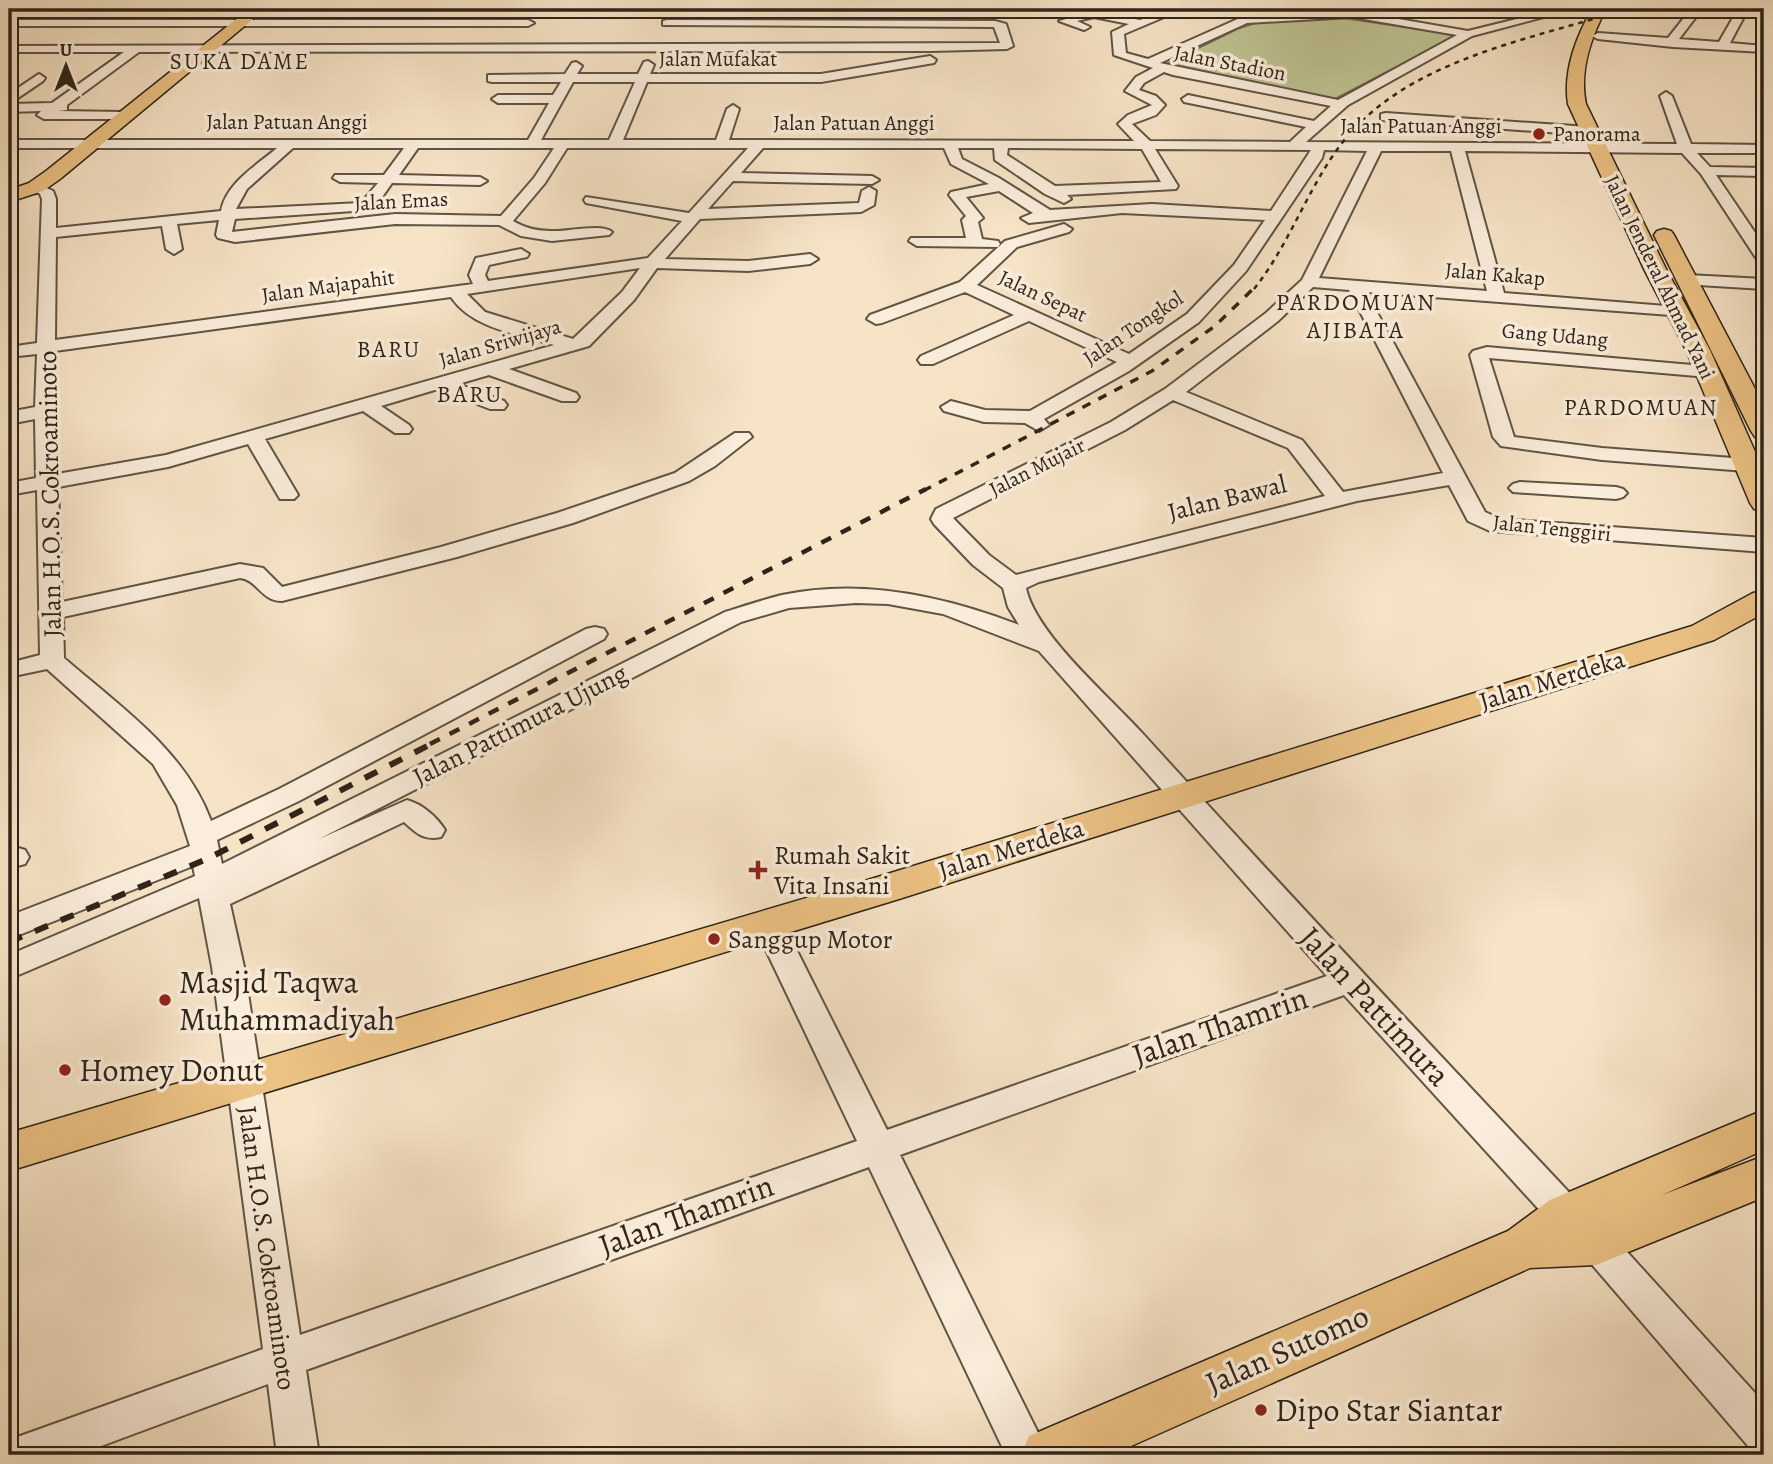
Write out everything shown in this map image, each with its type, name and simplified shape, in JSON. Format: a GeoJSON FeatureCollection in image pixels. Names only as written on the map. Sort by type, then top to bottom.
{"type":"FeatureCollection","features":[{"type":"Feature","properties":{"kind":"main road"},"geometry":{"type":"LineString","coordinates":[[9,195],[36,187],[258,9]]}},
{"type":"Feature","properties":{"kind":"main road"},"geometry":{"type":"LineString","coordinates":[[1582,81],[1586,35],[1599,9]]}},
{"type":"Feature","properties":{"kind":"main road","name":"Jalan Jenderal Ahmad Yani"},"geometry":{"type":"LineString","coordinates":[[1610,9],[1603,17],[1577,104],[1601,143],[1650,208],[1726,351],[1764,431]]}},
{"type":"Feature","properties":{"kind":"main road","name":"Jalan Jenderal Ahmad Yani"},"geometry":{"type":"LineString","coordinates":[[1582,81],[1624,206],[1750,453],[1764,503]]}},
{"type":"Feature","properties":{"kind":"main road"},"geometry":{"type":"LineString","coordinates":[[1624,206],[1650,208]]}},
{"type":"Feature","properties":{"kind":"main road"},"geometry":{"type":"LineString","coordinates":[[1655,269],[1686,275]]}},
{"type":"Feature","properties":{"kind":"main road"},"geometry":{"type":"LineString","coordinates":[[1703,360],[1726,351]]}},
{"type":"Feature","properties":{"kind":"main road","name":"Jalan Merdeka"},"geometry":{"type":"LineString","coordinates":[[9,1152],[244,1079],[769,925],[1182,797],[1703,633],[1764,600]]}},
{"type":"Feature","properties":{"kind":"main road"},"geometry":{"type":"LineString","coordinates":[[1703,633],[1764,624]]}},
{"type":"Feature","properties":{"kind":"main road","name":"Jalan Sutomo"},"geometry":{"type":"LineString","coordinates":[[1581,1229],[1764,1129]]}},
{"type":"Feature","properties":{"kind":"main road","name":"Jalan Sutomo"},"geometry":{"type":"LineString","coordinates":[[1049,1455],[1526,1246],[1764,1176]]}},
{"type":"Feature","properties":{"kind":"street"},"geometry":{"type":"LineString","coordinates":[[512,49],[536,9]]}},
{"type":"Feature","properties":{"kind":"street"},"geometry":{"type":"LineString","coordinates":[[614,144],[671,9]]}},
{"type":"Feature","properties":{"kind":"street"},"geometry":{"type":"LineString","coordinates":[[1050,191],[1171,186],[1146,145],[1125,124],[1128,119],[1156,110],[1159,105],[1152,99],[1131,91],[1155,66],[1118,53],[1118,32],[1178,9]]}},
{"type":"Feature","properties":{"kind":"street"},"geometry":{"type":"LineString","coordinates":[[1293,146],[1340,104],[1468,34],[1569,9]]}},
{"type":"Feature","properties":{"kind":"street"},"geometry":{"type":"LineString","coordinates":[[1673,44],[1674,36],[1697,9]]}},
{"type":"Feature","properties":{"kind":"street"},"geometry":{"type":"LineString","coordinates":[[1722,46],[1743,9]]}},
{"type":"Feature","properties":{"kind":"street"},"geometry":{"type":"LineString","coordinates":[[1084,27],[1066,20],[1094,14],[1140,23]]}},
{"type":"Feature","properties":{"kind":"street","name":"Jalan Stadion"},"geometry":{"type":"LineString","coordinates":[[1155,66],[1244,20],[1259,17],[1352,14],[1468,34]]}},
{"type":"Feature","properties":{"kind":"street"},"geometry":{"type":"LineString","coordinates":[[9,23],[528,23]]}},
{"type":"Feature","properties":{"kind":"street"},"geometry":{"type":"LineString","coordinates":[[9,49],[1006,46],[1002,26],[995,24],[667,23]]}},
{"type":"Feature","properties":{"kind":"street"},"geometry":{"type":"LineString","coordinates":[[1598,37],[1764,49]]}},
{"type":"Feature","properties":{"kind":"street","name":"Jalan Mufakat"},"geometry":{"type":"LineString","coordinates":[[492,78],[821,78],[922,63],[931,60],[931,48]]}},
{"type":"Feature","properties":{"kind":"street"},"geometry":{"type":"LineString","coordinates":[[9,108],[75,93],[136,49]]}},
{"type":"Feature","properties":{"kind":"street"},"geometry":{"type":"LineString","coordinates":[[532,144],[586,49]]}},
{"type":"Feature","properties":{"kind":"street","name":"Jalan Stadion"},"geometry":{"type":"LineString","coordinates":[[1155,66],[1340,104]]}},
{"type":"Feature","properties":{"kind":"street"},"geometry":{"type":"LineString","coordinates":[[14,97],[39,79]]}},
{"type":"Feature","properties":{"kind":"street"},"geometry":{"type":"LineString","coordinates":[[1666,96],[1686,149],[1706,171],[1764,258]]}},
{"type":"Feature","properties":{"kind":"street"},"geometry":{"type":"LineString","coordinates":[[14,97],[50,98]]}},
{"type":"Feature","properties":{"kind":"street"},"geometry":{"type":"LineString","coordinates":[[50,98],[44,115],[128,111]]}},
{"type":"Feature","properties":{"kind":"street"},"geometry":{"type":"LineString","coordinates":[[498,99],[558,99]]}},
{"type":"Feature","properties":{"kind":"street"},"geometry":{"type":"LineString","coordinates":[[1188,99],[1314,125]]}},
{"type":"Feature","properties":{"kind":"street"},"geometry":{"type":"LineString","coordinates":[[1415,106],[1442,107]]}},
{"type":"Feature","properties":{"kind":"street"},"geometry":{"type":"LineString","coordinates":[[721,144],[733,109]]}},
{"type":"Feature","properties":{"kind":"street"},"geometry":{"type":"LineString","coordinates":[[1520,111],[1524,126]]}},
{"type":"Feature","properties":{"kind":"street"},"geometry":{"type":"LineString","coordinates":[[1386,117],[1524,126],[1601,143],[1762,151]]}},
{"type":"Feature","properties":{"kind":"street","name":"Jalan Patuan Anggi"},"geometry":{"type":"LineString","coordinates":[[9,144],[1457,147],[1601,143]]}},
{"type":"Feature","properties":{"kind":"street"},"geometry":{"type":"LineString","coordinates":[[228,214],[230,203],[241,186],[291,144]]}},
{"type":"Feature","properties":{"kind":"street"},"geometry":{"type":"LineString","coordinates":[[366,206],[414,144]]}},
{"type":"Feature","properties":{"kind":"street"},"geometry":{"type":"LineString","coordinates":[[502,221],[508,219],[540,180],[563,144]]}},
{"type":"Feature","properties":{"kind":"street","name":"Jalan Sriwijaya"},"geometry":{"type":"LineString","coordinates":[[9,489],[168,461],[573,345],[592,336],[628,296],[653,262],[759,144]]}},
{"type":"Feature","properties":{"kind":"street"},"geometry":{"type":"LineString","coordinates":[[949,144],[956,162],[1002,186],[1046,215]]}},
{"type":"Feature","properties":{"kind":"street"},"geometry":{"type":"LineString","coordinates":[[1001,144],[1000,157],[1079,209]]}},
{"type":"Feature","properties":{"kind":"street","name":"Jalan Tongkol"},"geometry":{"type":"LineString","coordinates":[[951,407],[984,416],[1037,421],[1193,318],[1240,268],[1315,158],[1319,146]]}},
{"type":"Feature","properties":{"kind":"street","name":"Jalan Mujair"},"geometry":{"type":"LineString","coordinates":[[1014,585],[981,560],[944,524],[942,516],[1083,443],[1172,393],[1272,317],[1309,282],[1376,146]]}},
{"type":"Feature","properties":{"kind":"street"},"geometry":{"type":"LineString","coordinates":[[1457,147],[1497,298]]}},
{"type":"Feature","properties":{"kind":"street"},"geometry":{"type":"LineString","coordinates":[[1706,171],[1764,172]]}},
{"type":"Feature","properties":{"kind":"street"},"geometry":{"type":"LineString","coordinates":[[1030,178],[1055,175]]}},
{"type":"Feature","properties":{"kind":"street"},"geometry":{"type":"LineString","coordinates":[[591,200],[694,216],[740,214],[863,207],[867,205],[870,185],[729,177]]}},
{"type":"Feature","properties":{"kind":"street"},"geometry":{"type":"LineString","coordinates":[[340,178],[480,181]]}},
{"type":"Feature","properties":{"kind":"street"},"geometry":{"type":"LineString","coordinates":[[975,243],[970,221],[975,218],[956,195],[1002,186]]}},
{"type":"Feature","properties":{"kind":"street","name":"Jalan H.O.S. Cokroaminoto"},"geometry":{"type":"LineString","coordinates":[[36,187],[46,191],[50,199],[45,411],[52,660],[163,759],[191,804],[214,890],[298,1455]]}},
{"type":"Feature","properties":{"kind":"street"},"geometry":{"type":"LineString","coordinates":[[49,233],[228,214],[366,206],[432,208]]}},
{"type":"Feature","properties":{"kind":"street"},"geometry":{"type":"LineString","coordinates":[[1029,218],[1079,209],[1181,208],[1275,216]]}},
{"type":"Feature","properties":{"kind":"street","name":"Jalan Emas"},"geometry":{"type":"LineString","coordinates":[[228,214],[224,235],[231,237],[395,219],[502,221]]}},
{"type":"Feature","properties":{"kind":"street"},"geometry":{"type":"LineString","coordinates":[[169,220],[174,249]]}},
{"type":"Feature","properties":{"kind":"street"},"geometry":{"type":"LineString","coordinates":[[502,221],[512,228],[538,236],[604,232]]}},
{"type":"Feature","properties":{"kind":"street","name":"Jalan Sepat"},"geometry":{"type":"LineString","coordinates":[[1065,229],[1011,244],[966,286],[1130,361]]}},
{"type":"Feature","properties":{"kind":"street"},"geometry":{"type":"LineString","coordinates":[[917,241],[1011,244]]}},
{"type":"Feature","properties":{"kind":"street"},"geometry":{"type":"LineString","coordinates":[[483,287],[477,275],[482,261],[521,254]]}},
{"type":"Feature","properties":{"kind":"street"},"geometry":{"type":"LineString","coordinates":[[653,262],[748,265],[810,259]]}},
{"type":"Feature","properties":{"kind":"street","name":"Jalan Majapahit"},"geometry":{"type":"LineString","coordinates":[[9,352],[653,262]]}},
{"type":"Feature","properties":{"kind":"street"},"geometry":{"type":"LineString","coordinates":[[1686,275],[1764,284]]}},
{"type":"Feature","properties":{"kind":"street","name":"Jalan Kakap"},"geometry":{"type":"LineString","coordinates":[[1309,282],[1678,312]]}},
{"type":"Feature","properties":{"kind":"street"},"geometry":{"type":"LineString","coordinates":[[876,319],[966,286]]}},
{"type":"Feature","properties":{"kind":"street","name":"Jalan Tenggiri"},"geometry":{"type":"LineString","coordinates":[[1355,286],[1476,516],[1490,524],[1764,545]]}},
{"type":"Feature","properties":{"kind":"street"},"geometry":{"type":"LineString","coordinates":[[456,291],[466,306],[479,316],[573,345]]}},
{"type":"Feature","properties":{"kind":"street"},"geometry":{"type":"LineString","coordinates":[[927,360],[1028,315]]}},
{"type":"Feature","properties":{"kind":"street","name":"Gang Udang"},"geometry":{"type":"LineString","coordinates":[[1703,360],[1487,352],[1479,355],[1505,440],[1514,444],[1602,454],[1750,453]]}},
{"type":"Feature","properties":{"kind":"street"},"geometry":{"type":"LineString","coordinates":[[491,369],[569,397]]}},
{"type":"Feature","properties":{"kind":"street"},"geometry":{"type":"LineString","coordinates":[[441,384],[497,405]]}},
{"type":"Feature","properties":{"kind":"street"},"geometry":{"type":"LineString","coordinates":[[1172,393],[1295,444],[1338,499]]}},
{"type":"Feature","properties":{"kind":"street"},"geometry":{"type":"LineString","coordinates":[[367,405],[401,429]]}},
{"type":"Feature","properties":{"kind":"street"},"geometry":{"type":"LineString","coordinates":[[9,418],[45,411]]}},
{"type":"Feature","properties":{"kind":"street"},"geometry":{"type":"LineString","coordinates":[[1063,435],[1083,443]]}},
{"type":"Feature","properties":{"kind":"street"},"geometry":{"type":"LineString","coordinates":[[51,612],[240,571],[255,573],[275,594],[308,588],[449,552],[565,518],[682,477],[742,437]]}},
{"type":"Feature","properties":{"kind":"street"},"geometry":{"type":"LineString","coordinates":[[254,438],[287,495]]}},
{"type":"Feature","properties":{"kind":"street"},"geometry":{"type":"LineString","coordinates":[[1602,454],[1630,536]]}},
{"type":"Feature","properties":{"kind":"street","name":"Jalan Bawal"},"geometry":{"type":"LineString","coordinates":[[1014,585],[1031,577],[1338,499],[1457,477]]}},
{"type":"Feature","properties":{"kind":"street"},"geometry":{"type":"LineString","coordinates":[[1520,488],[1616,493]]}},
{"type":"Feature","properties":{"kind":"street"},"geometry":{"type":"LineString","coordinates":[[1014,585],[1015,596],[1025,617],[1182,797]]}},
{"type":"Feature","properties":{"kind":"street","name":"Jalan Pattimura Ujung"},"geometry":{"type":"LineString","coordinates":[[9,968],[214,890],[733,617],[787,601],[848,594],[896,596],[945,606],[996,622],[1050,648]]}},
{"type":"Feature","properties":{"kind":"street"},"geometry":{"type":"LineString","coordinates":[[9,928],[203,843],[595,634]]}},
{"type":"Feature","properties":{"kind":"street"},"geometry":{"type":"LineString","coordinates":[[9,670],[52,660]]}},
{"type":"Feature","properties":{"kind":"street","name":"Jalan Pattimura"},"geometry":{"type":"LineString","coordinates":[[1182,797],[1581,1229],[1764,1433]]}},
{"type":"Feature","properties":{"kind":"street"},"geometry":{"type":"LineString","coordinates":[[214,890],[407,809],[431,830]]}},
{"type":"Feature","properties":{"kind":"street"},"geometry":{"type":"LineString","coordinates":[[769,925],[1028,1455]]}},
{"type":"Feature","properties":{"kind":"street","name":"Jalan Thamrin"},"geometry":{"type":"LineString","coordinates":[[23,1455],[877,1147],[1350,980]]}},
{"type":"Feature","properties":{"kind":"green space"},"geometry":{"type":"Polygon","coordinates":[[[1337,17],[1458,35],[1335,99],[1175,69],[1168,63],[1237,29],[1264,20],[1337,17]]]}},
{"type":"Feature","properties":{"kind":"railway"},"geometry":{"type":"LineString","coordinates":[[1254,289],[1277,255],[1339,147],[1366,117],[1397,93],[1432,73],[1470,57],[1627,9]]}},
{"type":"Feature","properties":{"kind":"railway"},"geometry":{"type":"LineString","coordinates":[[923,491],[1152,371],[1215,326],[1255,287]]}},
{"type":"Feature","properties":{"kind":"railway"},"geometry":{"type":"LineString","coordinates":[[430,744],[926,489]]}},
{"type":"Feature","properties":{"kind":"railway"},"geometry":{"type":"LineString","coordinates":[[9,942],[207,859],[433,743]]}},
{"type":"Feature","properties":{"kind":"place","name":"Panorama"},"geometry":{"type":"Point","coordinates":[1539,134]}},
{"type":"Feature","properties":{"kind":"place","name":"Rumah Sakit Vita Insani"},"geometry":{"type":"Point","coordinates":[758,870]}},
{"type":"Feature","properties":{"kind":"place","name":"Sanggup Motor"},"geometry":{"type":"Point","coordinates":[714,939]}},
{"type":"Feature","properties":{"kind":"place","name":"Masjid Taqwa Muhammadiyah"},"geometry":{"type":"Point","coordinates":[165,1000]}},
{"type":"Feature","properties":{"kind":"place","name":"Homey Donut"},"geometry":{"type":"Point","coordinates":[65,1070]}},
{"type":"Feature","properties":{"kind":"place","name":"Dipo Star Siantar"},"geometry":{"type":"Point","coordinates":[1261,1410]}},
{"type":"Feature","properties":{"kind":"district","name":"SUKA DAME"},"geometry":{"type":"Point","coordinates":[240,61]}},
{"type":"Feature","properties":{"kind":"district","name":"PARDOMUAN AJIBATA"},"geometry":{"type":"Point","coordinates":[1356,316]}},
{"type":"Feature","properties":{"kind":"district","name":"BARU"},"geometry":{"type":"Point","coordinates":[389,349]}},
{"type":"Feature","properties":{"kind":"district","name":"BARU"},"geometry":{"type":"Point","coordinates":[470,394]}},
{"type":"Feature","properties":{"kind":"district","name":"PARDOMUAN"},"geometry":{"type":"Point","coordinates":[1641,407]}}]}
